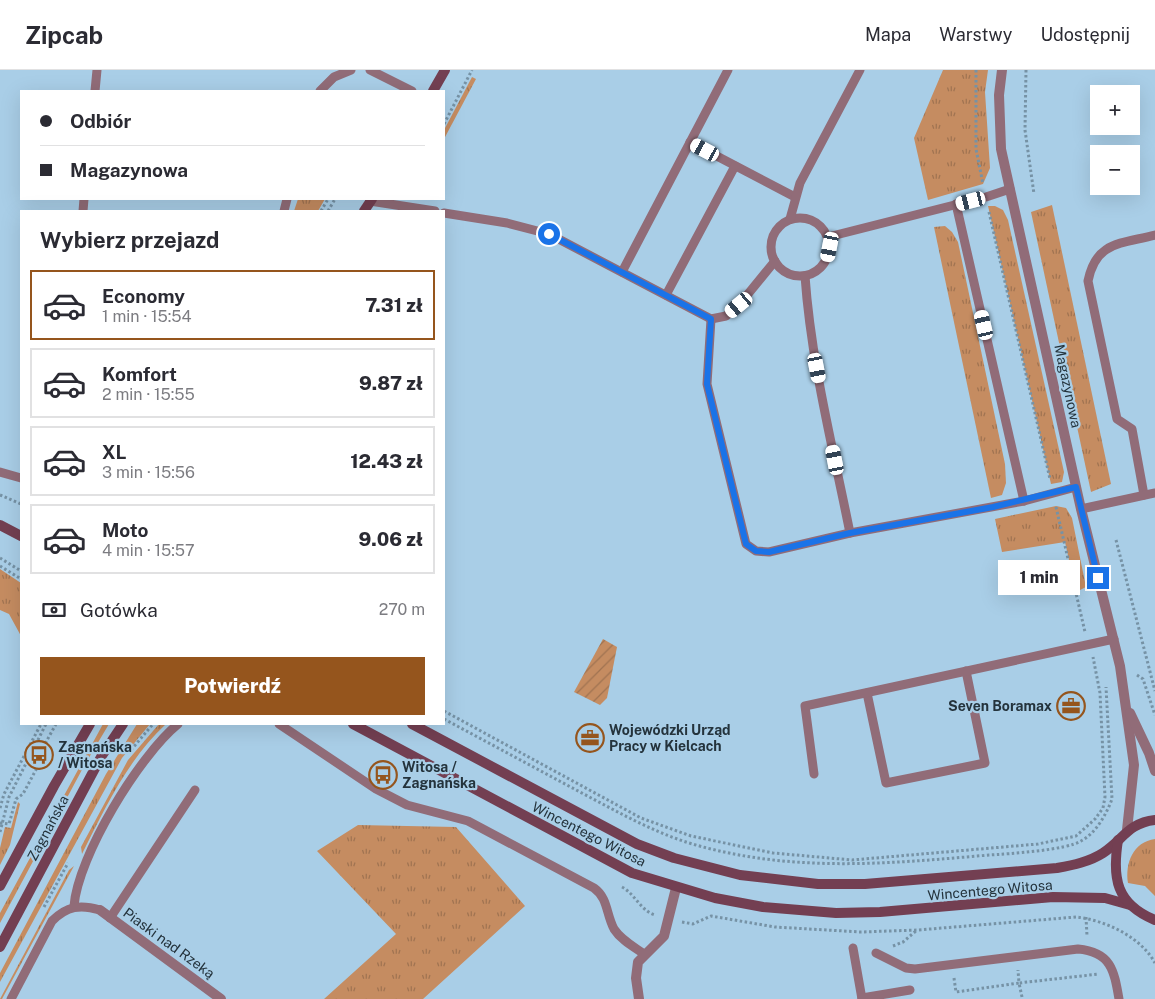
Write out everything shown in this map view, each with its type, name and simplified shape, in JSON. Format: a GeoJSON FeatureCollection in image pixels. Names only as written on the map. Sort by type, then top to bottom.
{"type":"FeatureCollection","features":[{"type":"Feature","properties":{"kind":"main road"},"geometry":{"type":"LineString","coordinates":[[434,90],[445,70]]}},
{"type":"Feature","properties":{"kind":"main road"},"geometry":{"type":"LineString","coordinates":[[0,525],[16,531]]}},
{"type":"Feature","properties":{"kind":"main road","name":"Zagnańska"},"geometry":{"type":"LineString","coordinates":[[0,886],[89,725]]}},
{"type":"Feature","properties":{"kind":"main road","name":"Zagnańska"},"geometry":{"type":"LineString","coordinates":[[0,947],[101,757],[122,725]]}},
{"type":"Feature","properties":{"kind":"main road","name":"Wincentego Witosa"},"geometry":{"type":"LineString","coordinates":[[355,725],[632,873],[676,888],[763,907],[836,913],[880,912],[1053,897],[1105,898],[1130,905]]}},
{"type":"Feature","properties":{"kind":"main road","name":"Wincentego Witosa"},"geometry":{"type":"LineString","coordinates":[[414,725],[637,844],[674,858],[740,874],[818,884],[865,884],[1024,872],[1083,862],[1102,854],[1127,830]]}},
{"type":"Feature","properties":{"kind":"main road"},"geometry":{"type":"LineString","coordinates":[[1127,830],[1142,823],[1155,820]]}},
{"type":"Feature","properties":{"kind":"main road"},"geometry":{"type":"LineString","coordinates":[[1118,840],[1115,874],[1118,885],[1130,905],[1155,920]]}},
{"type":"Feature","properties":{"kind":"street","name":"Magazynowa"},"geometry":{"type":"LineString","coordinates":[[1002,70],[999,95],[1001,149],[1081,509],[1120,666],[1134,765],[1127,830]]}},
{"type":"Feature","properties":{"kind":"street","name":"Magazynowa"},"geometry":{"type":"LineString","coordinates":[[1126,705],[1149,753],[1155,771]]}},
{"type":"Feature","properties":{"kind":"street"},"geometry":{"type":"LineString","coordinates":[[639,999],[636,978],[638,962],[664,936],[676,888]]}},
{"type":"Feature","properties":{"kind":"street","name":"Piaski nad Rzeką"},"geometry":{"type":"LineString","coordinates":[[100,910],[221,999]]}},
{"type":"Feature","properties":{"kind":"lane"},"geometry":{"type":"LineString","coordinates":[[94,90],[97,70]]}},
{"type":"Feature","properties":{"kind":"lane"},"geometry":{"type":"LineString","coordinates":[[321,90],[334,77],[351,70]]}},
{"type":"Feature","properties":{"kind":"lane"},"geometry":{"type":"LineString","coordinates":[[370,70],[410,90]]}},
{"type":"Feature","properties":{"kind":"lane"},"geometry":{"type":"LineString","coordinates":[[622,272],[728,70]]}},
{"type":"Feature","properties":{"kind":"lane"},"geometry":{"type":"LineString","coordinates":[[790,219],[800,183],[860,70]]}},
{"type":"Feature","properties":{"kind":"lane"},"geometry":{"type":"LineString","coordinates":[[690,142],[795,197]]}},
{"type":"Feature","properties":{"kind":"lane"},"geometry":{"type":"LineString","coordinates":[[666,295],[736,166]]}},
{"type":"Feature","properties":{"kind":"lane"},"geometry":{"type":"LineString","coordinates":[[828,237],[986,197],[1010,189]]}},
{"type":"Feature","properties":{"kind":"lane"},"geometry":{"type":"LineString","coordinates":[[371,200],[429,210]]}},
{"type":"Feature","properties":{"kind":"lane"},"geometry":{"type":"LineString","coordinates":[[956,204],[1024,500]]}},
{"type":"Feature","properties":{"kind":"lane"},"geometry":{"type":"LineString","coordinates":[[445,213],[537,230],[564,241],[711,319],[726,316],[739,305],[775,262]]}},
{"type":"Feature","properties":{"kind":"lane"},"geometry":{"type":"LineString","coordinates":[[809,218],[817,222],[828,237],[830,247],[825,262],[815,272],[805,276],[785,272],[775,262],[770,248],[772,238],[782,223],[790,219],[809,218]]}},
{"type":"Feature","properties":{"kind":"lane"},"geometry":{"type":"LineString","coordinates":[[1144,495],[1132,429],[1117,419],[1088,281],[1092,264],[1105,248],[1155,235]]}},
{"type":"Feature","properties":{"kind":"lane"},"geometry":{"type":"LineString","coordinates":[[805,276],[813,350],[850,533]]}},
{"type":"Feature","properties":{"kind":"lane"},"geometry":{"type":"LineString","coordinates":[[711,319],[707,384],[746,544],[756,551],[769,552],[850,533],[1024,500],[1076,487]]}},
{"type":"Feature","properties":{"kind":"lane"},"geometry":{"type":"LineString","coordinates":[[0,472],[20,478]]}},
{"type":"Feature","properties":{"kind":"lane"},"geometry":{"type":"LineString","coordinates":[[1081,509],[1155,493]]}},
{"type":"Feature","properties":{"kind":"lane"},"geometry":{"type":"LineString","coordinates":[[814,774],[805,706],[1114,639]]}},
{"type":"Feature","properties":{"kind":"lane"},"geometry":{"type":"LineString","coordinates":[[867,693],[886,783],[985,762],[966,671]]}},
{"type":"Feature","properties":{"kind":"lane"},"geometry":{"type":"LineString","coordinates":[[74,906],[75,892],[84,865],[127,785],[151,751],[177,725]]}},
{"type":"Feature","properties":{"kind":"lane"},"geometry":{"type":"LineString","coordinates":[[281,725],[320,750],[352,774],[399,801],[468,822],[594,888],[604,899],[614,928],[622,938],[644,954]]}},
{"type":"Feature","properties":{"kind":"lane"},"geometry":{"type":"LineString","coordinates":[[110,918],[195,790]]}},
{"type":"Feature","properties":{"kind":"lane"},"geometry":{"type":"LineString","coordinates":[[11,999],[52,921],[60,913],[74,906],[85,906],[100,910]]}},
{"type":"Feature","properties":{"kind":"lane"},"geometry":{"type":"LineString","coordinates":[[852,948],[862,999],[910,990]]}},
{"type":"Feature","properties":{"kind":"lane"},"geometry":{"type":"LineString","coordinates":[[876,953],[906,968],[952,966],[1078,949],[1089,950],[1100,954],[1114,972],[1119,999]]}},
{"type":"Feature","properties":{"kind":"path"},"geometry":{"type":"LineString","coordinates":[[445,122],[472,70]]}},
{"type":"Feature","properties":{"kind":"path"},"geometry":{"type":"LineString","coordinates":[[976,70],[976,149],[986,197]]}},
{"type":"Feature","properties":{"kind":"path"},"geometry":{"type":"LineString","coordinates":[[1026,70],[1025,130],[1034,194]]}},
{"type":"Feature","properties":{"kind":"path"},"geometry":{"type":"LineString","coordinates":[[0,495],[20,503]]}},
{"type":"Feature","properties":{"kind":"path"},"geometry":{"type":"LineString","coordinates":[[1116,540],[1155,691]]}},
{"type":"Feature","properties":{"kind":"path"},"geometry":{"type":"LineString","coordinates":[[0,558],[20,570]]}},
{"type":"Feature","properties":{"kind":"path"},"geometry":{"type":"LineString","coordinates":[[0,566],[20,578]]}},
{"type":"Feature","properties":{"kind":"path"},"geometry":{"type":"LineString","coordinates":[[1120,666],[1143,679],[1155,715]]}},
{"type":"Feature","properties":{"kind":"path"},"geometry":{"type":"LineString","coordinates":[[445,720],[639,823],[689,843],[739,855],[795,862],[860,865],[1025,852],[1080,842],[1095,829],[1108,811],[1112,799],[1106,684]]}},
{"type":"Feature","properties":{"kind":"path"},"geometry":{"type":"LineString","coordinates":[[445,712],[641,818],[691,836],[773,853],[852,860],[996,849],[1066,839],[1076,836],[1095,819],[1103,808],[1104,776],[1120,774]]}},
{"type":"Feature","properties":{"kind":"path"},"geometry":{"type":"LineString","coordinates":[[0,808],[4,794],[40,725]]}},
{"type":"Feature","properties":{"kind":"path"},"geometry":{"type":"LineString","coordinates":[[0,832],[9,798],[46,725]]}},
{"type":"Feature","properties":{"kind":"path"},"geometry":{"type":"LineString","coordinates":[[1,823],[9,824],[16,798],[23,794],[48,749],[46,742],[55,725]]}},
{"type":"Feature","properties":{"kind":"path"},"geometry":{"type":"LineString","coordinates":[[1066,839],[1069,854]]}},
{"type":"Feature","properties":{"kind":"path"},"geometry":{"type":"LineString","coordinates":[[679,921],[693,924],[711,916]]}},
{"type":"Feature","properties":{"kind":"path"},"geometry":{"type":"LineString","coordinates":[[876,953],[903,942],[918,930],[1076,917],[1086,918],[1116,929],[1146,950],[1155,963]]}},
{"type":"Feature","properties":{"kind":"path"},"geometry":{"type":"LineString","coordinates":[[1018,957],[1019,983],[1022,997]]}},
{"type":"Feature","properties":{"kind":"path"},"geometry":{"type":"LineString","coordinates":[[952,966],[956,992],[1114,972]]}},
{"type":"Feature","properties":{"kind":"green space"},"geometry":{"type":"Polygon","coordinates":[[[943,70],[988,70],[985,92],[990,168],[983,184],[928,200],[914,138],[943,70]]]}},
{"type":"Feature","properties":{"kind":"green space"},"geometry":{"type":"Polygon","coordinates":[[[472,77],[476,79],[445,137],[445,128],[472,77]]]}},
{"type":"Feature","properties":{"kind":"green space"},"geometry":{"type":"Polygon","coordinates":[[[298,200],[324,200],[319,210],[294,210],[298,200]]]}},
{"type":"Feature","properties":{"kind":"green space"},"geometry":{"type":"Polygon","coordinates":[[[1052,205],[1111,484],[1091,492],[1031,212],[1052,205]]]}},
{"type":"Feature","properties":{"kind":"green space"},"geometry":{"type":"Polygon","coordinates":[[[988,206],[995,206],[1003,210],[1008,220],[1064,472],[1062,482],[1051,484],[988,206]]]}},
{"type":"Feature","properties":{"kind":"green space"},"geometry":{"type":"Polygon","coordinates":[[[945,226],[952,232],[958,242],[1005,464],[1006,483],[1002,495],[991,498],[934,227],[945,226]]]}},
{"type":"Feature","properties":{"kind":"green space"},"geometry":{"type":"Polygon","coordinates":[[[1056,506],[1066,508],[1072,518],[1086,587],[1076,592],[1065,542],[1002,552],[995,519],[1056,506]]]}},
{"type":"Feature","properties":{"kind":"green space"},"geometry":{"type":"Polygon","coordinates":[[[0,569],[20,582],[20,634],[9,614],[0,610],[0,569]]]}},
{"type":"Feature","properties":{"kind":"green space"},"geometry":{"type":"Polygon","coordinates":[[[603,639],[617,647],[607,698],[600,705],[574,692],[603,639]]]}},
{"type":"Feature","properties":{"kind":"green space"},"geometry":{"type":"Polygon","coordinates":[[[102,725],[108,725],[84,766],[0,923],[0,913],[102,725]]]}},
{"type":"Feature","properties":{"kind":"green space"},"geometry":{"type":"Polygon","coordinates":[[[136,725],[149,725],[122,758],[0,982],[0,973],[106,774],[136,725]]]}},
{"type":"Feature","properties":{"kind":"green space"},"geometry":{"type":"Polygon","coordinates":[[[158,725],[165,725],[140,753],[118,785],[82,854],[81,847],[128,760],[158,725]]]}},
{"type":"Feature","properties":{"kind":"green space"},"geometry":{"type":"Polygon","coordinates":[[[18,802],[20,804],[10,845],[0,865],[0,848],[5,827],[11,828],[18,802]]]}},
{"type":"Feature","properties":{"kind":"green space"},"geometry":{"type":"Polygon","coordinates":[[[358,825],[456,827],[525,906],[423,999],[324,999],[396,934],[317,851],[358,825]]]}},
{"type":"Feature","properties":{"kind":"green space"},"geometry":{"type":"Polygon","coordinates":[[[1155,839],[1155,896],[1145,886],[1128,883],[1127,875],[1129,861],[1136,849],[1141,844],[1155,839]]]}},
{"type":"Feature","properties":{"kind":"green space"},"geometry":{"type":"Polygon","coordinates":[[[74,866],[2,999],[0,999],[69,870],[74,866]]]}},
{"type":"Feature","properties":{"kind":"place","name":"Seven Boramax"},"geometry":{"type":"Point","coordinates":[1071,706]}},
{"type":"Feature","properties":{"kind":"place","name":"Wojewódzki Urząd Pracy w Kielcach"},"geometry":{"type":"Point","coordinates":[590,738]}},
{"type":"Feature","properties":{"kind":"place","name":"Zagnańska / Witosa"},"geometry":{"type":"Point","coordinates":[39,755]}},
{"type":"Feature","properties":{"kind":"place","name":"Witosa / Zagnańska"},"geometry":{"type":"Point","coordinates":[383,775]}},
{"type":"Feature","properties":{"kind":"route"},"geometry":{"type":"LineString","coordinates":[[549,234],[711,319],[707,384],[746,544],[756,551],[769,552],[850,533],[993,507],[1054,494],[1076,487],[1098,578]]}}]}
